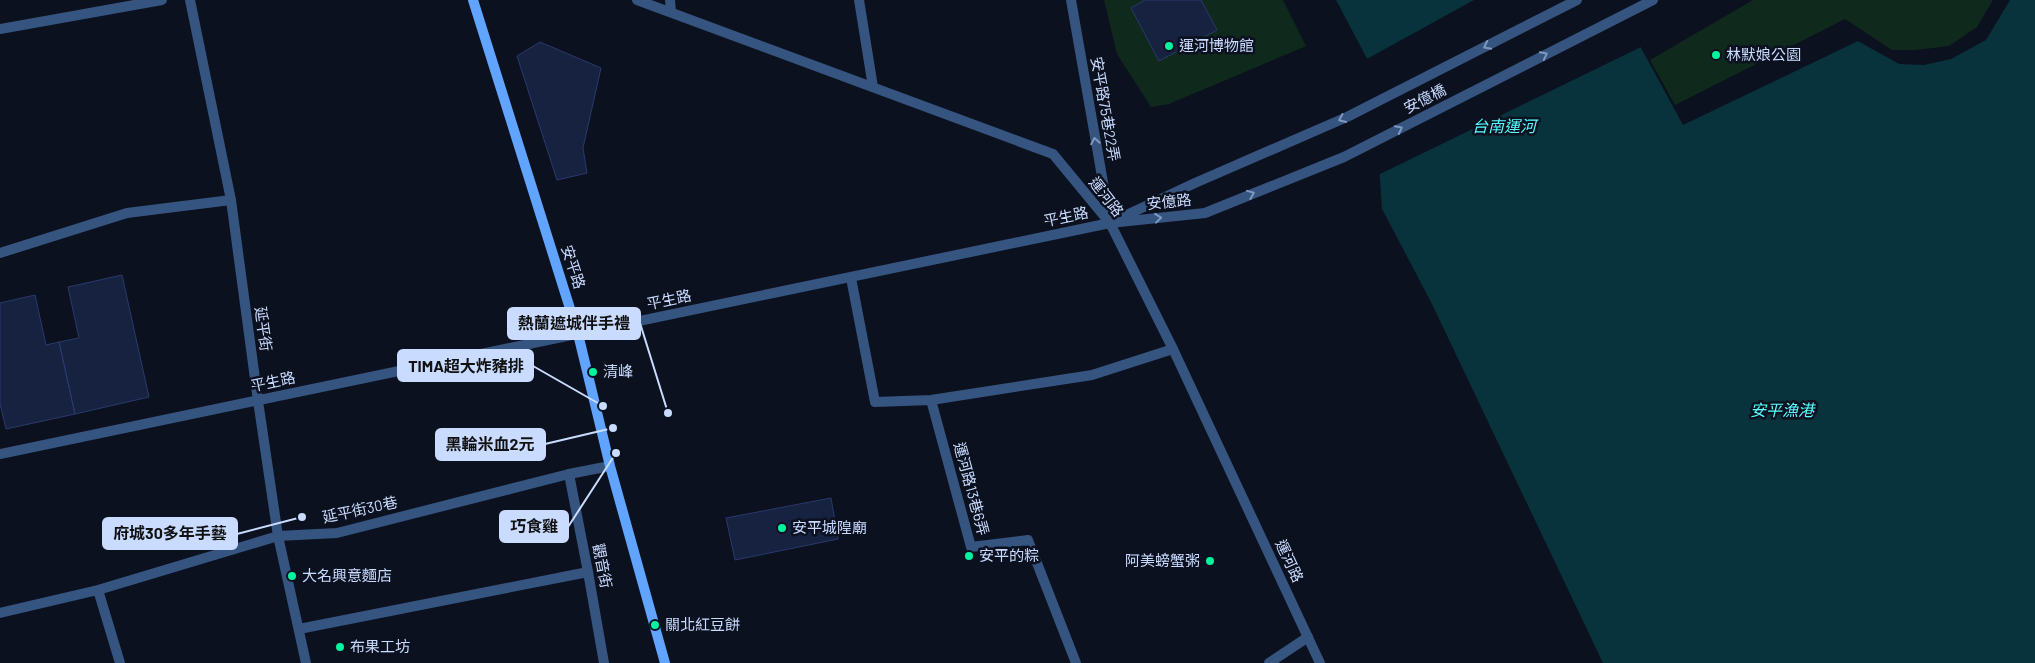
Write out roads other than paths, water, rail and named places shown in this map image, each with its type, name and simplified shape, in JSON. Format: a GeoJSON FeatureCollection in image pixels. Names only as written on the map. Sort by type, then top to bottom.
{"type":"FeatureCollection","features":[{"type":"Feature","properties":{"kind":"street"},"geometry":{"type":"LineString","coordinates":[[0,29],[162,0]]}},
{"type":"Feature","properties":{"kind":"street","name":"延平街"},"geometry":{"type":"LineString","coordinates":[[190,0],[231,200],[278,536],[306,663]]}},
{"type":"Feature","properties":{"kind":"street","name":"安平路"},"geometry":{"type":"LineString","coordinates":[[472,0],[578,334],[610,466],[665,663]]}},
{"type":"Feature","properties":{"kind":"street","name":"運河路"},"geometry":{"type":"LineString","coordinates":[[637,0],[1053,154],[1110,223],[1173,349],[1320,663]]}},
{"type":"Feature","properties":{"kind":"street"},"geometry":{"type":"LineString","coordinates":[[670,0],[671,12]]}},
{"type":"Feature","properties":{"kind":"street"},"geometry":{"type":"LineString","coordinates":[[859,0],[872,87]]}},
{"type":"Feature","properties":{"kind":"street","name":"安平路75巷22弄"},"geometry":{"type":"LineString","coordinates":[[1070,0],[1110,223]]}},
{"type":"Feature","properties":{"kind":"street","name":"安億橋"},"geometry":{"type":"LineString","coordinates":[[1195,183],[1347,116],[1577,0]]}},
{"type":"Feature","properties":{"kind":"street","name":"安億橋"},"geometry":{"type":"LineString","coordinates":[[1206,213],[1344,156],[1653,0]]}},
{"type":"Feature","properties":{"kind":"street","name":"安億路"},"geometry":{"type":"LineString","coordinates":[[1110,223],[1195,183]]}},
{"type":"Feature","properties":{"kind":"street"},"geometry":{"type":"LineString","coordinates":[[0,253],[128,213],[231,200]]}},
{"type":"Feature","properties":{"kind":"street","name":"安億路"},"geometry":{"type":"LineString","coordinates":[[1110,223],[1206,213]]}},
{"type":"Feature","properties":{"kind":"street","name":"平生路"},"geometry":{"type":"LineString","coordinates":[[0,454],[1110,223]]}},
{"type":"Feature","properties":{"kind":"street"},"geometry":{"type":"LineString","coordinates":[[850,278],[875,402],[931,400],[1092,375],[1173,349]]}},
{"type":"Feature","properties":{"kind":"street","name":"運河路13巷6弄"},"geometry":{"type":"LineString","coordinates":[[931,400],[971,547],[1028,540],[1076,663]]}},
{"type":"Feature","properties":{"kind":"street","name":"延平街30巷"},"geometry":{"type":"LineString","coordinates":[[0,613],[98,590],[278,536],[337,533],[569,474],[610,466]]}},
{"type":"Feature","properties":{"kind":"street","name":"觀音街"},"geometry":{"type":"LineString","coordinates":[[569,474],[604,663]]}},
{"type":"Feature","properties":{"kind":"street"},"geometry":{"type":"LineString","coordinates":[[299,629],[588,572]]}},
{"type":"Feature","properties":{"kind":"street"},"geometry":{"type":"LineString","coordinates":[[98,590],[120,663]]}},
{"type":"Feature","properties":{"kind":"street"},"geometry":{"type":"LineString","coordinates":[[1269,663],[1308,637]]}},
{"type":"Feature","properties":{"kind":"water","name":"安平漁港"},"geometry":{"type":"Polygon","coordinates":[[[1336,0],[1615,0],[1683,125],[1858,41],[1899,64],[1924,65],[1951,59],[1986,40],[2010,0],[2035,0],[2035,663],[1603,663],[1431,302],[1382,209],[1373,70],[1336,0]]]}},
{"type":"Feature","properties":{"kind":"place","name":"運河博物館"},"geometry":{"type":"Point","coordinates":[1169,46]}},
{"type":"Feature","properties":{"kind":"place","name":"林默娘公園"},"geometry":{"type":"Point","coordinates":[1716,55]}},
{"type":"Feature","properties":{"kind":"place","name":"清峰"},"geometry":{"type":"Point","coordinates":[593,372]}},
{"type":"Feature","properties":{"kind":"place","name":"TIMA超大炸豬排"},"geometry":{"type":"Point","coordinates":[603,406]}},
{"type":"Feature","properties":{"kind":"place","name":"熱蘭遮城伴手禮"},"geometry":{"type":"Point","coordinates":[668,413]}},
{"type":"Feature","properties":{"kind":"place","name":"黑輪米血2元"},"geometry":{"type":"Point","coordinates":[613,428]}},
{"type":"Feature","properties":{"kind":"place","name":"巧食雞"},"geometry":{"type":"Point","coordinates":[616,453]}},
{"type":"Feature","properties":{"kind":"place","name":"府城30多年手藝"},"geometry":{"type":"Point","coordinates":[302,517]}},
{"type":"Feature","properties":{"kind":"place","name":"安平城隍廟"},"geometry":{"type":"Point","coordinates":[782,528]}},
{"type":"Feature","properties":{"kind":"place","name":"安平的粽"},"geometry":{"type":"Point","coordinates":[969,556]}},
{"type":"Feature","properties":{"kind":"place","name":"阿美螃蟹粥"},"geometry":{"type":"Point","coordinates":[1210,561]}},
{"type":"Feature","properties":{"kind":"place","name":"大名興意麵店"},"geometry":{"type":"Point","coordinates":[292,576]}},
{"type":"Feature","properties":{"kind":"place","name":"關北紅豆餅"},"geometry":{"type":"Point","coordinates":[655,625]}},
{"type":"Feature","properties":{"kind":"place","name":"布果工坊"},"geometry":{"type":"Point","coordinates":[340,647]}},
{"type":"Feature","properties":{"kind":"water label","name":"台南運河"},"geometry":{"type":"Point","coordinates":[1504,126]}}]}
